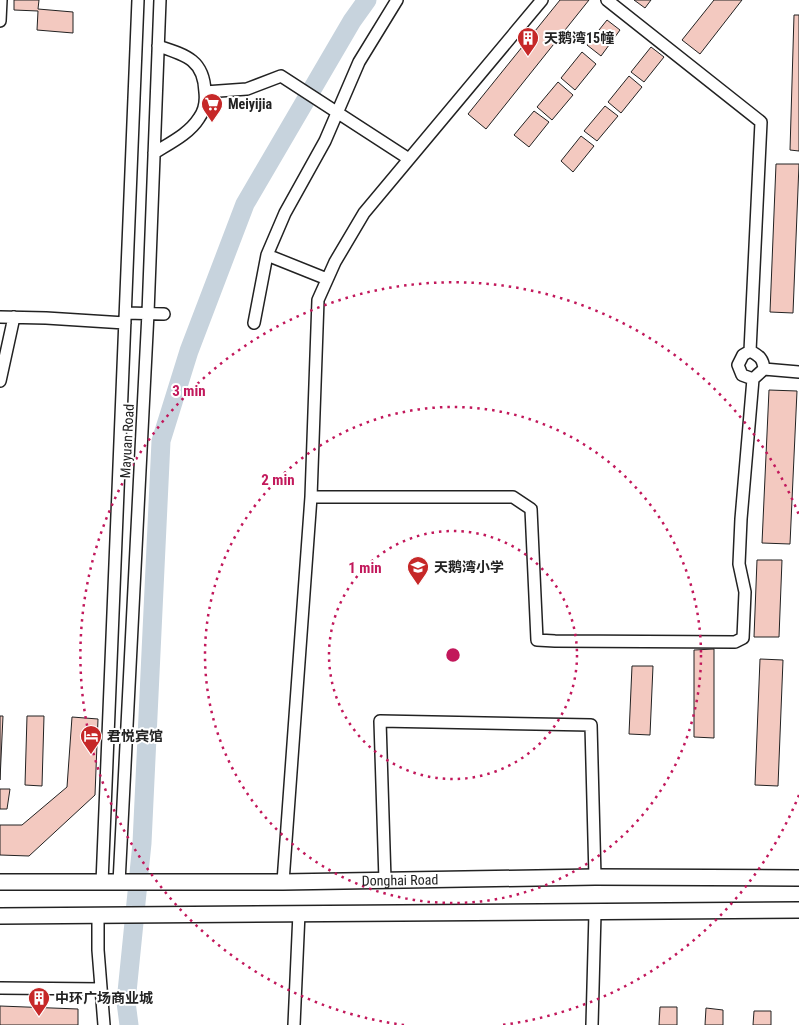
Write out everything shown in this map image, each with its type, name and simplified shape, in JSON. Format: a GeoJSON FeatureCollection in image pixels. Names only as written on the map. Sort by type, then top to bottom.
{"type":"FeatureCollection","features":[{"type":"Feature","properties":{"kind":"main road","name":"Donghai Road"},"geometry":{"type":"LineString","coordinates":[[0,882],[283,882],[595,877],[799,878]]}},
{"type":"Feature","properties":{"kind":"main road"},"geometry":{"type":"LineString","coordinates":[[0,916],[799,910]]}},
{"type":"Feature","properties":{"kind":"street"},"geometry":{"type":"LineString","coordinates":[[0,21],[1,0]]}},
{"type":"Feature","properties":{"kind":"street","name":"Mayuan Road"},"geometry":{"type":"LineString","coordinates":[[102,883],[138,0]]}},
{"type":"Feature","properties":{"kind":"street","name":"Mayuan Road"},"geometry":{"type":"LineString","coordinates":[[120,882],[148,313],[160,0]]}},
{"type":"Feature","properties":{"kind":"street"},"geometry":{"type":"LineString","coordinates":[[254,323],[267,255],[285,213],[325,141],[359,62],[398,0]]}},
{"type":"Feature","properties":{"kind":"street"},"geometry":{"type":"LineString","coordinates":[[283,882],[311,497],[318,300],[334,262],[364,213],[542,0]]}},
{"type":"Feature","properties":{"kind":"street"},"geometry":{"type":"LineString","coordinates":[[607,0],[761,122],[750,352]]}},
{"type":"Feature","properties":{"kind":"street"},"geometry":{"type":"LineString","coordinates":[[154,153],[183,135],[199,118],[206,102],[205,78],[196,62],[174,51],[158,46]]}},
{"type":"Feature","properties":{"kind":"street"},"geometry":{"type":"LineString","coordinates":[[205,92],[247,89],[281,76],[409,159]]}},
{"type":"Feature","properties":{"kind":"street"},"geometry":{"type":"LineString","coordinates":[[267,255],[327,279]]}},
{"type":"Feature","properties":{"kind":"street"},"geometry":{"type":"LineString","coordinates":[[0,317],[125,318],[148,313],[164,314]]}},
{"type":"Feature","properties":{"kind":"street"},"geometry":{"type":"LineString","coordinates":[[0,381],[14,317]]}},
{"type":"Feature","properties":{"kind":"street"},"geometry":{"type":"LineString","coordinates":[[753,379],[742,375],[738,365],[743,355],[750,352],[759,356],[763,360],[764,369]]}},
{"type":"Feature","properties":{"kind":"street"},"geometry":{"type":"LineString","coordinates":[[311,497],[513,497],[530,509],[537,640],[736,642],[743,638],[745,592],[739,564],[753,379],[764,369],[799,372]]}},
{"type":"Feature","properties":{"kind":"street"},"geometry":{"type":"LineString","coordinates":[[386,880],[380,721],[591,725],[595,877]]}},
{"type":"Feature","properties":{"kind":"street"},"geometry":{"type":"LineString","coordinates":[[294,1025],[299,913]]}},
{"type":"Feature","properties":{"kind":"street"},"geometry":{"type":"LineString","coordinates":[[592,1025],[595,913]]}},
{"type":"Feature","properties":{"kind":"street"},"geometry":{"type":"LineString","coordinates":[[98,915],[104,1025]]}},
{"type":"Feature","properties":{"kind":"street"},"geometry":{"type":"LineString","coordinates":[[0,988],[101,989]]}},
{"type":"Feature","properties":{"kind":"building"},"geometry":{"type":"Polygon","coordinates":[[[14,0],[39,0],[38,9],[73,12],[73,33],[37,30],[38,11],[14,10],[14,0]]]}},
{"type":"Feature","properties":{"kind":"building","name":"天鹅湾15幢"},"geometry":{"type":"Polygon","coordinates":[[[560,0],[589,0],[486,129],[468,114],[560,0]]]}},
{"type":"Feature","properties":{"kind":"building"},"geometry":{"type":"Polygon","coordinates":[[[634,0],[651,0],[645,8],[634,0]]]}},
{"type":"Feature","properties":{"kind":"building"},"geometry":{"type":"Polygon","coordinates":[[[714,0],[742,0],[700,54],[682,40],[714,0]]]}},
{"type":"Feature","properties":{"kind":"building"},"geometry":{"type":"Polygon","coordinates":[[[794,15],[799,15],[799,151],[790,150],[794,15]]]}},
{"type":"Feature","properties":{"kind":"building"},"geometry":{"type":"Polygon","coordinates":[[[607,20],[620,30],[601,56],[587,45],[607,20]]]}},
{"type":"Feature","properties":{"kind":"building"},"geometry":{"type":"Polygon","coordinates":[[[651,47],[664,57],[644,82],[631,72],[651,47]]]}},
{"type":"Feature","properties":{"kind":"building"},"geometry":{"type":"Polygon","coordinates":[[[582,52],[596,64],[575,90],[561,78],[582,52]]]}},
{"type":"Feature","properties":{"kind":"building"},"geometry":{"type":"Polygon","coordinates":[[[629,76],[642,87],[621,113],[608,102],[629,76]]]}},
{"type":"Feature","properties":{"kind":"building"},"geometry":{"type":"Polygon","coordinates":[[[558,82],[573,95],[552,120],[537,107],[558,82]]]}},
{"type":"Feature","properties":{"kind":"building"},"geometry":{"type":"Polygon","coordinates":[[[605,106],[618,116],[597,141],[584,131],[605,106]]]}},
{"type":"Feature","properties":{"kind":"building"},"geometry":{"type":"Polygon","coordinates":[[[534,111],[549,122],[529,147],[514,135],[534,111]]]}},
{"type":"Feature","properties":{"kind":"building"},"geometry":{"type":"Polygon","coordinates":[[[581,136],[594,146],[573,172],[561,161],[581,136]]]}},
{"type":"Feature","properties":{"kind":"building"},"geometry":{"type":"Polygon","coordinates":[[[776,164],[799,164],[793,313],[770,312],[776,164]]]}},
{"type":"Feature","properties":{"kind":"building"},"geometry":{"type":"Polygon","coordinates":[[[769,390],[797,391],[790,544],[762,543],[769,390]]]}},
{"type":"Feature","properties":{"kind":"building"},"geometry":{"type":"Polygon","coordinates":[[[757,560],[782,560],[779,637],[754,637],[757,560]]]}},
{"type":"Feature","properties":{"kind":"building"},"geometry":{"type":"Polygon","coordinates":[[[714,649],[714,738],[694,737],[694,650],[714,649]]]}},
{"type":"Feature","properties":{"kind":"building"},"geometry":{"type":"Polygon","coordinates":[[[760,659],[783,660],[778,786],[755,785],[760,659]]]}},
{"type":"Feature","properties":{"kind":"building"},"geometry":{"type":"Polygon","coordinates":[[[632,666],[653,666],[650,735],[629,734],[632,666]]]}},
{"type":"Feature","properties":{"kind":"building"},"geometry":{"type":"Polygon","coordinates":[[[0,716],[3,716],[0,780],[0,716]]]}},
{"type":"Feature","properties":{"kind":"building"},"geometry":{"type":"Polygon","coordinates":[[[27,716],[44,716],[42,786],[25,785],[27,716]]]}},
{"type":"Feature","properties":{"kind":"building"},"geometry":{"type":"Polygon","coordinates":[[[72,717],[98,719],[95,795],[29,856],[0,855],[0,825],[22,825],[67,787],[72,717]]]}},
{"type":"Feature","properties":{"kind":"building"},"geometry":{"type":"Polygon","coordinates":[[[0,789],[10,789],[7,809],[0,809],[0,789]]]}},
{"type":"Feature","properties":{"kind":"building","name":"中环广场商业城"},"geometry":{"type":"Polygon","coordinates":[[[0,1006],[78,1009],[78,1025],[0,1025],[0,1006]]]}},
{"type":"Feature","properties":{"kind":"building"},"geometry":{"type":"Polygon","coordinates":[[[660,1007],[677,1007],[677,1025],[659,1025],[660,1007]]]}},
{"type":"Feature","properties":{"kind":"building"},"geometry":{"type":"Polygon","coordinates":[[[706,1008],[723,1010],[723,1025],[705,1025],[706,1008]]]}},
{"type":"Feature","properties":{"kind":"building"},"geometry":{"type":"Polygon","coordinates":[[[754,1011],[771,1011],[771,1025],[753,1025],[754,1011]]]}},
{"type":"Feature","properties":{"kind":"waterway"},"geometry":{"type":"LineString","coordinates":[[129,1025],[126,1002],[142,843],[161,441],[189,351],[245,204],[352,21],[367,0]]}},
{"type":"Feature","properties":{"kind":"place","name":"天鹅湾15幢"},"geometry":{"type":"Point","coordinates":[528,57]}},
{"type":"Feature","properties":{"kind":"place","name":"Meiyijia"},"geometry":{"type":"Point","coordinates":[212,123]}},
{"type":"Feature","properties":{"kind":"place","name":"天鹅湾小学"},"geometry":{"type":"Point","coordinates":[418,586]}},
{"type":"Feature","properties":{"kind":"place","name":"君悦宾馆"},"geometry":{"type":"Point","coordinates":[91,755]}},
{"type":"Feature","properties":{"kind":"place","name":"中环广场商业城"},"geometry":{"type":"Point","coordinates":[39,1017]}}]}
